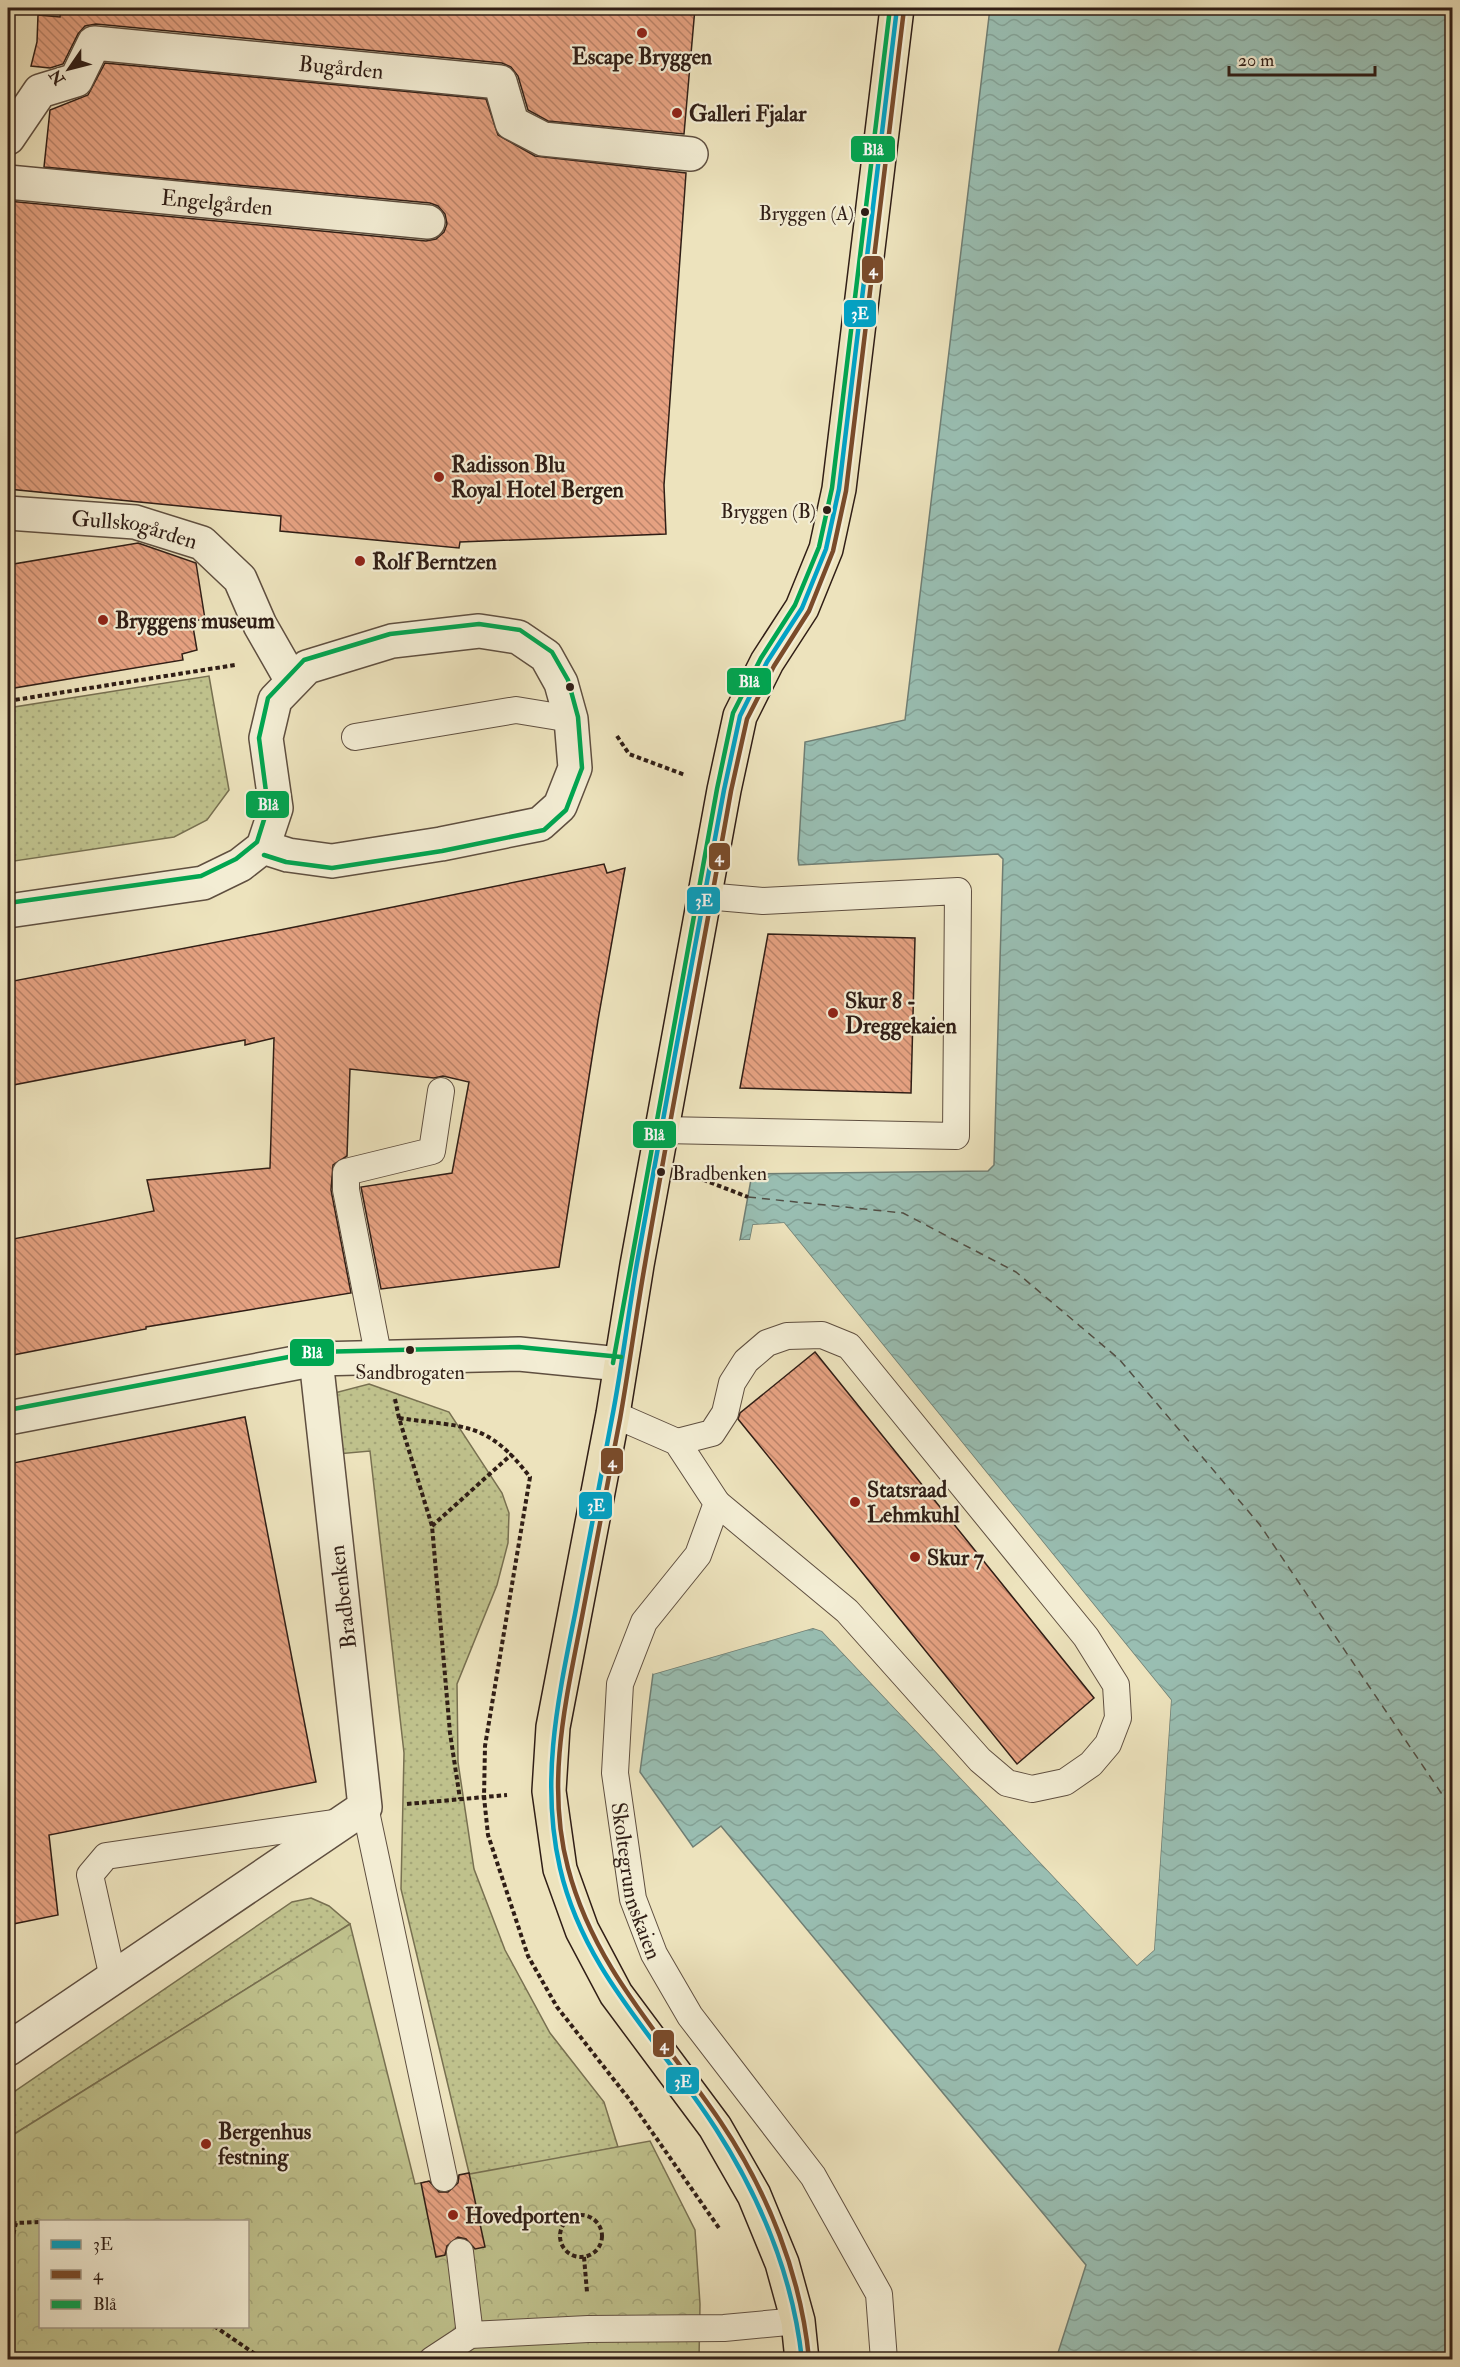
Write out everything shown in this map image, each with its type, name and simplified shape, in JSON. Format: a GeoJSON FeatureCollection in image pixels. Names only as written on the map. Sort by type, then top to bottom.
{"type":"FeatureCollection","features":[{"type":"Feature","properties":{"kind":"main road"},"geometry":{"type":"LineString","coordinates":[[802,2360],[798,2321],[782,2262],[754,2195],[715,2127],[616,1994],[582,1930],[560,1869],[549,1791],[553,1727],[613,1414],[620,1364],[724,790],[740,716],[767,662],[802,608],[826,549],[839,489],[897,8]]}},
{"type":"Feature","properties":{"kind":"street","name":"Bugården"},"geometry":{"type":"LineString","coordinates":[[8,138],[40,91],[76,80],[94,43],[500,82],[512,123],[543,139],[691,153]]}},
{"type":"Feature","properties":{"kind":"street","name":"Engelgården"},"geometry":{"type":"LineString","coordinates":[[8,182],[428,222]]}},
{"type":"Feature","properties":{"kind":"street","name":"Gullskogården"},"geometry":{"type":"LineString","coordinates":[[8,513],[135,522],[201,543],[240,579],[285,669]]}},
{"type":"Feature","properties":{"kind":"street"},"geometry":{"type":"LineString","coordinates":[[8,910],[202,883],[240,865],[263,847],[276,808],[266,738],[285,669],[307,667],[392,641],[480,631],[518,637],[546,656],[561,683],[571,719],[575,768],[560,806],[540,824],[441,844],[332,861],[288,855],[263,847]]}},
{"type":"Feature","properties":{"kind":"street"},"geometry":{"type":"LineString","coordinates":[[8,1418],[316,1359],[519,1354],[620,1364]]}},
{"type":"Feature","properties":{"kind":"street","name":"Bradbenken"},"geometry":{"type":"LineString","coordinates":[[316,1359],[353,1815]]}},
{"type":"Feature","properties":{"kind":"street"},"geometry":{"type":"LineString","coordinates":[[8,2049],[353,1815]]}},
{"type":"Feature","properties":{"kind":"lane"},"geometry":{"type":"LineString","coordinates":[[354,737],[516,710],[571,719]]}},
{"type":"Feature","properties":{"kind":"lane"},"geometry":{"type":"LineString","coordinates":[[662,1130],[956,1136],[958,891],[763,901],[705,896]]}},
{"type":"Feature","properties":{"kind":"lane"},"geometry":{"type":"LineString","coordinates":[[384,1358],[346,1190],[346,1172],[432,1151],[441,1091]]}},
{"type":"Feature","properties":{"kind":"lane"},"geometry":{"type":"LineString","coordinates":[[613,1414],[677,1442],[717,1503],[847,1611],[980,1760],[1007,1783],[1032,1789],[1065,1782],[1091,1764],[1108,1744],[1118,1718],[1116,1685],[1086,1637],[849,1346],[822,1335],[787,1336],[767,1343],[746,1361],[732,1383],[724,1413],[712,1433],[677,1442]]}},
{"type":"Feature","properties":{"kind":"lane","name":"Skoltegrunnskaien"},"geometry":{"type":"LineString","coordinates":[[717,1503],[698,1555],[644,1622],[620,1684],[615,1773],[633,1899],[654,1953],[690,2016],[813,2176],[879,2294],[884,2360]]}},
{"type":"Feature","properties":{"kind":"lane"},"geometry":{"type":"LineString","coordinates":[[113,1977],[90,1875],[106,1856],[353,1815],[444,2178]]}},
{"type":"Feature","properties":{"kind":"lane"},"geometry":{"type":"LineString","coordinates":[[460,2252],[470,2335]]}},
{"type":"Feature","properties":{"kind":"lane"},"geometry":{"type":"LineString","coordinates":[[432,2360],[470,2335],[588,2329],[724,2328],[798,2321]]}},
{"type":"Feature","properties":{"kind":"path"},"geometry":{"type":"LineString","coordinates":[[8,701],[285,669]]}},
{"type":"Feature","properties":{"kind":"path"},"geometry":{"type":"LineString","coordinates":[[571,719],[606,719],[629,754],[724,790]]}},
{"type":"Feature","properties":{"kind":"path"},"geometry":{"type":"LineString","coordinates":[[656,1162],[748,1197]]}},
{"type":"Feature","properties":{"kind":"path"},"geometry":{"type":"LineString","coordinates":[[384,1358],[399,1418],[432,1526],[450,1733],[460,1799]]}},
{"type":"Feature","properties":{"kind":"path"},"geometry":{"type":"LineString","coordinates":[[399,1418],[477,1429],[496,1439],[512,1454],[432,1526]]}},
{"type":"Feature","properties":{"kind":"path"},"geometry":{"type":"LineString","coordinates":[[353,1815],[460,1799],[549,1791]]}},
{"type":"Feature","properties":{"kind":"path"},"geometry":{"type":"LineString","coordinates":[[582,2214],[595,2220],[602,2232],[600,2246],[584,2257],[570,2254],[560,2244],[560,2229],[568,2218],[582,2214]]}},
{"type":"Feature","properties":{"kind":"path"},"geometry":{"type":"LineString","coordinates":[[8,2229],[16,2223],[39,2222]]}},
{"type":"Feature","properties":{"kind":"path"},"geometry":{"type":"LineString","coordinates":[[8,2256],[16,2223]]}},
{"type":"Feature","properties":{"kind":"path"},"geometry":{"type":"LineString","coordinates":[[584,2257],[586,2289]]}},
{"type":"Feature","properties":{"kind":"path"},"geometry":{"type":"LineString","coordinates":[[217,2328],[264,2360]]}},
{"type":"Feature","properties":{"kind":"green space"},"geometry":{"type":"Polygon","coordinates":[[[209,676],[229,790],[207,820],[174,837],[8,862],[8,708],[209,676]]]}},
{"type":"Feature","properties":{"kind":"green space"},"geometry":{"type":"Polygon","coordinates":[[[369,1384],[449,1412],[502,1493],[509,1513],[508,1543],[497,1585],[457,1684],[458,1762],[474,1869],[505,1950],[550,2033],[604,2102],[618,2147],[470,2177],[401,1889],[404,1753],[370,1451],[326,1455],[319,1397],[369,1384]]]}},
{"type":"Feature","properties":{"kind":"green space"},"geometry":{"type":"Polygon","coordinates":[[[311,1898],[329,1906],[350,1924],[8,2138],[8,2096],[292,1902],[311,1898]]]}},
{"type":"Feature","properties":{"kind":"green space","name":"Bergenhus festning"},"geometry":{"type":"Polygon","coordinates":[[[350,1924],[415,2184],[650,2141],[695,2230],[700,2304],[699,2359],[8,2360],[8,2138],[350,1924]]]}},
{"type":"Feature","properties":{"kind":"water"},"geometry":{"type":"Polygon","coordinates":[[[990,8],[1452,8],[1452,2359],[1056,2359],[1086,2265],[721,1826],[693,1847],[640,1772],[653,1674],[813,1628],[822,1631],[1137,1965],[1154,1950],[1171,1700],[784,1223],[753,1225],[750,1240],[740,1240],[752,1174],[988,1171],[994,1165],[1003,859],[998,854],[799,865],[798,859],[805,742],[905,720],[990,8]]]}},
{"type":"Feature","properties":{"kind":"pier"},"geometry":{"type":"Polygon","coordinates":[[[784,1223],[1171,1700],[1154,1950],[1137,1965],[822,1631],[813,1628],[653,1674],[654,1671],[812,1625],[824,1629],[1138,1961],[1151,1949],[1168,1701],[783,1226],[756,1228],[752,1243],[739,1243],[740,1240],[750,1240],[753,1225],[784,1223]]]}},
{"type":"Feature","properties":{"kind":"building"},"geometry":{"type":"Polygon","coordinates":[[[61,8],[695,8],[684,134],[548,121],[528,110],[518,76],[511,67],[502,63],[96,24],[85,26],[78,34],[63,64],[50,68],[31,66],[37,42],[38,15],[60,17],[61,8]]]}},
{"type":"Feature","properties":{"kind":"building"},"geometry":{"type":"Polygon","coordinates":[[[105,63],[486,99],[498,135],[535,156],[686,173],[664,485],[666,534],[460,542],[459,548],[280,531],[281,516],[8,489],[8,201],[426,241],[436,239],[444,232],[447,224],[445,214],[438,206],[430,203],[44,167],[50,110],[88,95],[105,63]]]}},
{"type":"Feature","properties":{"kind":"building","name":"Bryggens museum"},"geometry":{"type":"Polygon","coordinates":[[[138,543],[196,563],[205,619],[192,621],[197,650],[182,654],[183,660],[8,689],[8,565],[138,543]]]}},
{"type":"Feature","properties":{"kind":"building"},"geometry":{"type":"Polygon","coordinates":[[[604,864],[607,873],[625,868],[598,1020],[559,1267],[381,1289],[361,1187],[452,1173],[469,1082],[443,1076],[434,1078],[350,1069],[347,1156],[333,1165],[331,1190],[351,1293],[146,1327],[146,1329],[8,1356],[8,1240],[154,1211],[147,1180],[270,1168],[274,1038],[245,1045],[245,1040],[8,1086],[8,982],[280,930],[604,864]]]}},
{"type":"Feature","properties":{"kind":"building","name":"Skur 8 - Dreggekaien"},"geometry":{"type":"Polygon","coordinates":[[[768,934],[915,938],[911,1093],[740,1088],[768,934]]]}},
{"type":"Feature","properties":{"kind":"building","name":"Skur 7"},"geometry":{"type":"Polygon","coordinates":[[[815,1352],[1094,1698],[1017,1764],[738,1419],[740,1413],[815,1352]]]}},
{"type":"Feature","properties":{"kind":"building"},"geometry":{"type":"Polygon","coordinates":[[[245,1417],[316,1782],[49,1835],[58,1915],[8,1925],[8,1464],[245,1417]]]}},
{"type":"Feature","properties":{"kind":"building","name":"Hovedporten"},"geometry":{"type":"Polygon","coordinates":[[[469,2173],[485,2247],[475,2249],[466,2239],[458,2237],[447,2246],[445,2255],[436,2257],[421,2183],[429,2181],[439,2192],[448,2192],[458,2183],[459,2175],[469,2173]]]}},
{"type":"Feature","properties":{"kind":"ferry route"},"geometry":{"type":"LineString","coordinates":[[1447,8],[1452,35]]}},
{"type":"Feature","properties":{"kind":"ferry route"},"geometry":{"type":"LineString","coordinates":[[748,1197],[903,1213],[1016,1272],[1119,1359],[1260,1525],[1452,1809]]}},
{"type":"Feature","properties":{"kind":"transit line","name":"Blå"},"geometry":{"type":"LineString","coordinates":[[613,1363],[717,789],[733,713],[761,658],[795,605],[819,547],[832,488],[890,8]]}},
{"type":"Feature","properties":{"kind":"transit line","name":"3E"},"geometry":{"type":"LineString","coordinates":[[802,2360],[798,2329],[783,2269],[761,2211],[747,2183],[716,2129],[605,1974],[571,1906],[554,1836],[551,1772],[563,1677],[616,1399],[637,1263],[724,790],[740,716],[767,662],[802,608],[826,549],[839,489],[897,8]]}},
{"type":"Feature","properties":{"kind":"transit line","name":"4"},"geometry":{"type":"LineString","coordinates":[[809,2359],[805,2328],[790,2266],[780,2235],[753,2176],[720,2121],[654,2031],[613,1970],[580,1904],[568,1868],[562,1837],[558,1806],[558,1775],[569,1683],[620,1419],[655,1205],[731,791],[747,719],[774,666],[809,611],[833,551],[846,491],[904,9]]}},
{"type":"Feature","properties":{"kind":"transit line","name":"Blå"},"geometry":{"type":"LineString","coordinates":[[8,903],[201,876],[236,859],[257,842],[268,807],[259,738],[268,698],[304,660],[390,634],[479,624],[520,630],[552,652],[568,680],[578,717],[582,768],[566,810],[544,830],[442,851],[332,868],[286,862],[264,855]]}},
{"type":"Feature","properties":{"kind":"transit line","name":"Blå"},"geometry":{"type":"LineString","coordinates":[[8,1410],[315,1352],[519,1347],[621,1357]]}},
{"type":"Feature","properties":{"kind":"place","name":"Escape Bryggen"},"geometry":{"type":"Point","coordinates":[642,33]}},
{"type":"Feature","properties":{"kind":"place","name":"Galleri Fjalar"},"geometry":{"type":"Point","coordinates":[677,113]}},
{"type":"Feature","properties":{"kind":"place","name":"Bryggen (A)"},"geometry":{"type":"Point","coordinates":[865,212]}},
{"type":"Feature","properties":{"kind":"place","name":"Radisson Blu Royal Hotel Bergen"},"geometry":{"type":"Point","coordinates":[439,477]}},
{"type":"Feature","properties":{"kind":"place","name":"Bryggen (B)"},"geometry":{"type":"Point","coordinates":[827,510]}},
{"type":"Feature","properties":{"kind":"place","name":"Rolf Berntzen"},"geometry":{"type":"Point","coordinates":[360,561]}},
{"type":"Feature","properties":{"kind":"place","name":"Bryggens museum"},"geometry":{"type":"Point","coordinates":[103,620]}},
{"type":"Feature","properties":{"kind":"place","name":"Skur 8 - Dreggekaien"},"geometry":{"type":"Point","coordinates":[833,1013]}},
{"type":"Feature","properties":{"kind":"place","name":"Bradbenken"},"geometry":{"type":"Point","coordinates":[661,1172]}},
{"type":"Feature","properties":{"kind":"place","name":"Sandbrogaten"},"geometry":{"type":"Point","coordinates":[410,1350]}},
{"type":"Feature","properties":{"kind":"place","name":"Statsraad Lehmkuhl"},"geometry":{"type":"Point","coordinates":[855,1502]}},
{"type":"Feature","properties":{"kind":"place","name":"Skur 7"},"geometry":{"type":"Point","coordinates":[915,1557]}},
{"type":"Feature","properties":{"kind":"place","name":"Bergenhus festning"},"geometry":{"type":"Point","coordinates":[206,2144]}},
{"type":"Feature","properties":{"kind":"place","name":"Hovedporten"},"geometry":{"type":"Point","coordinates":[453,2215]}}]}
